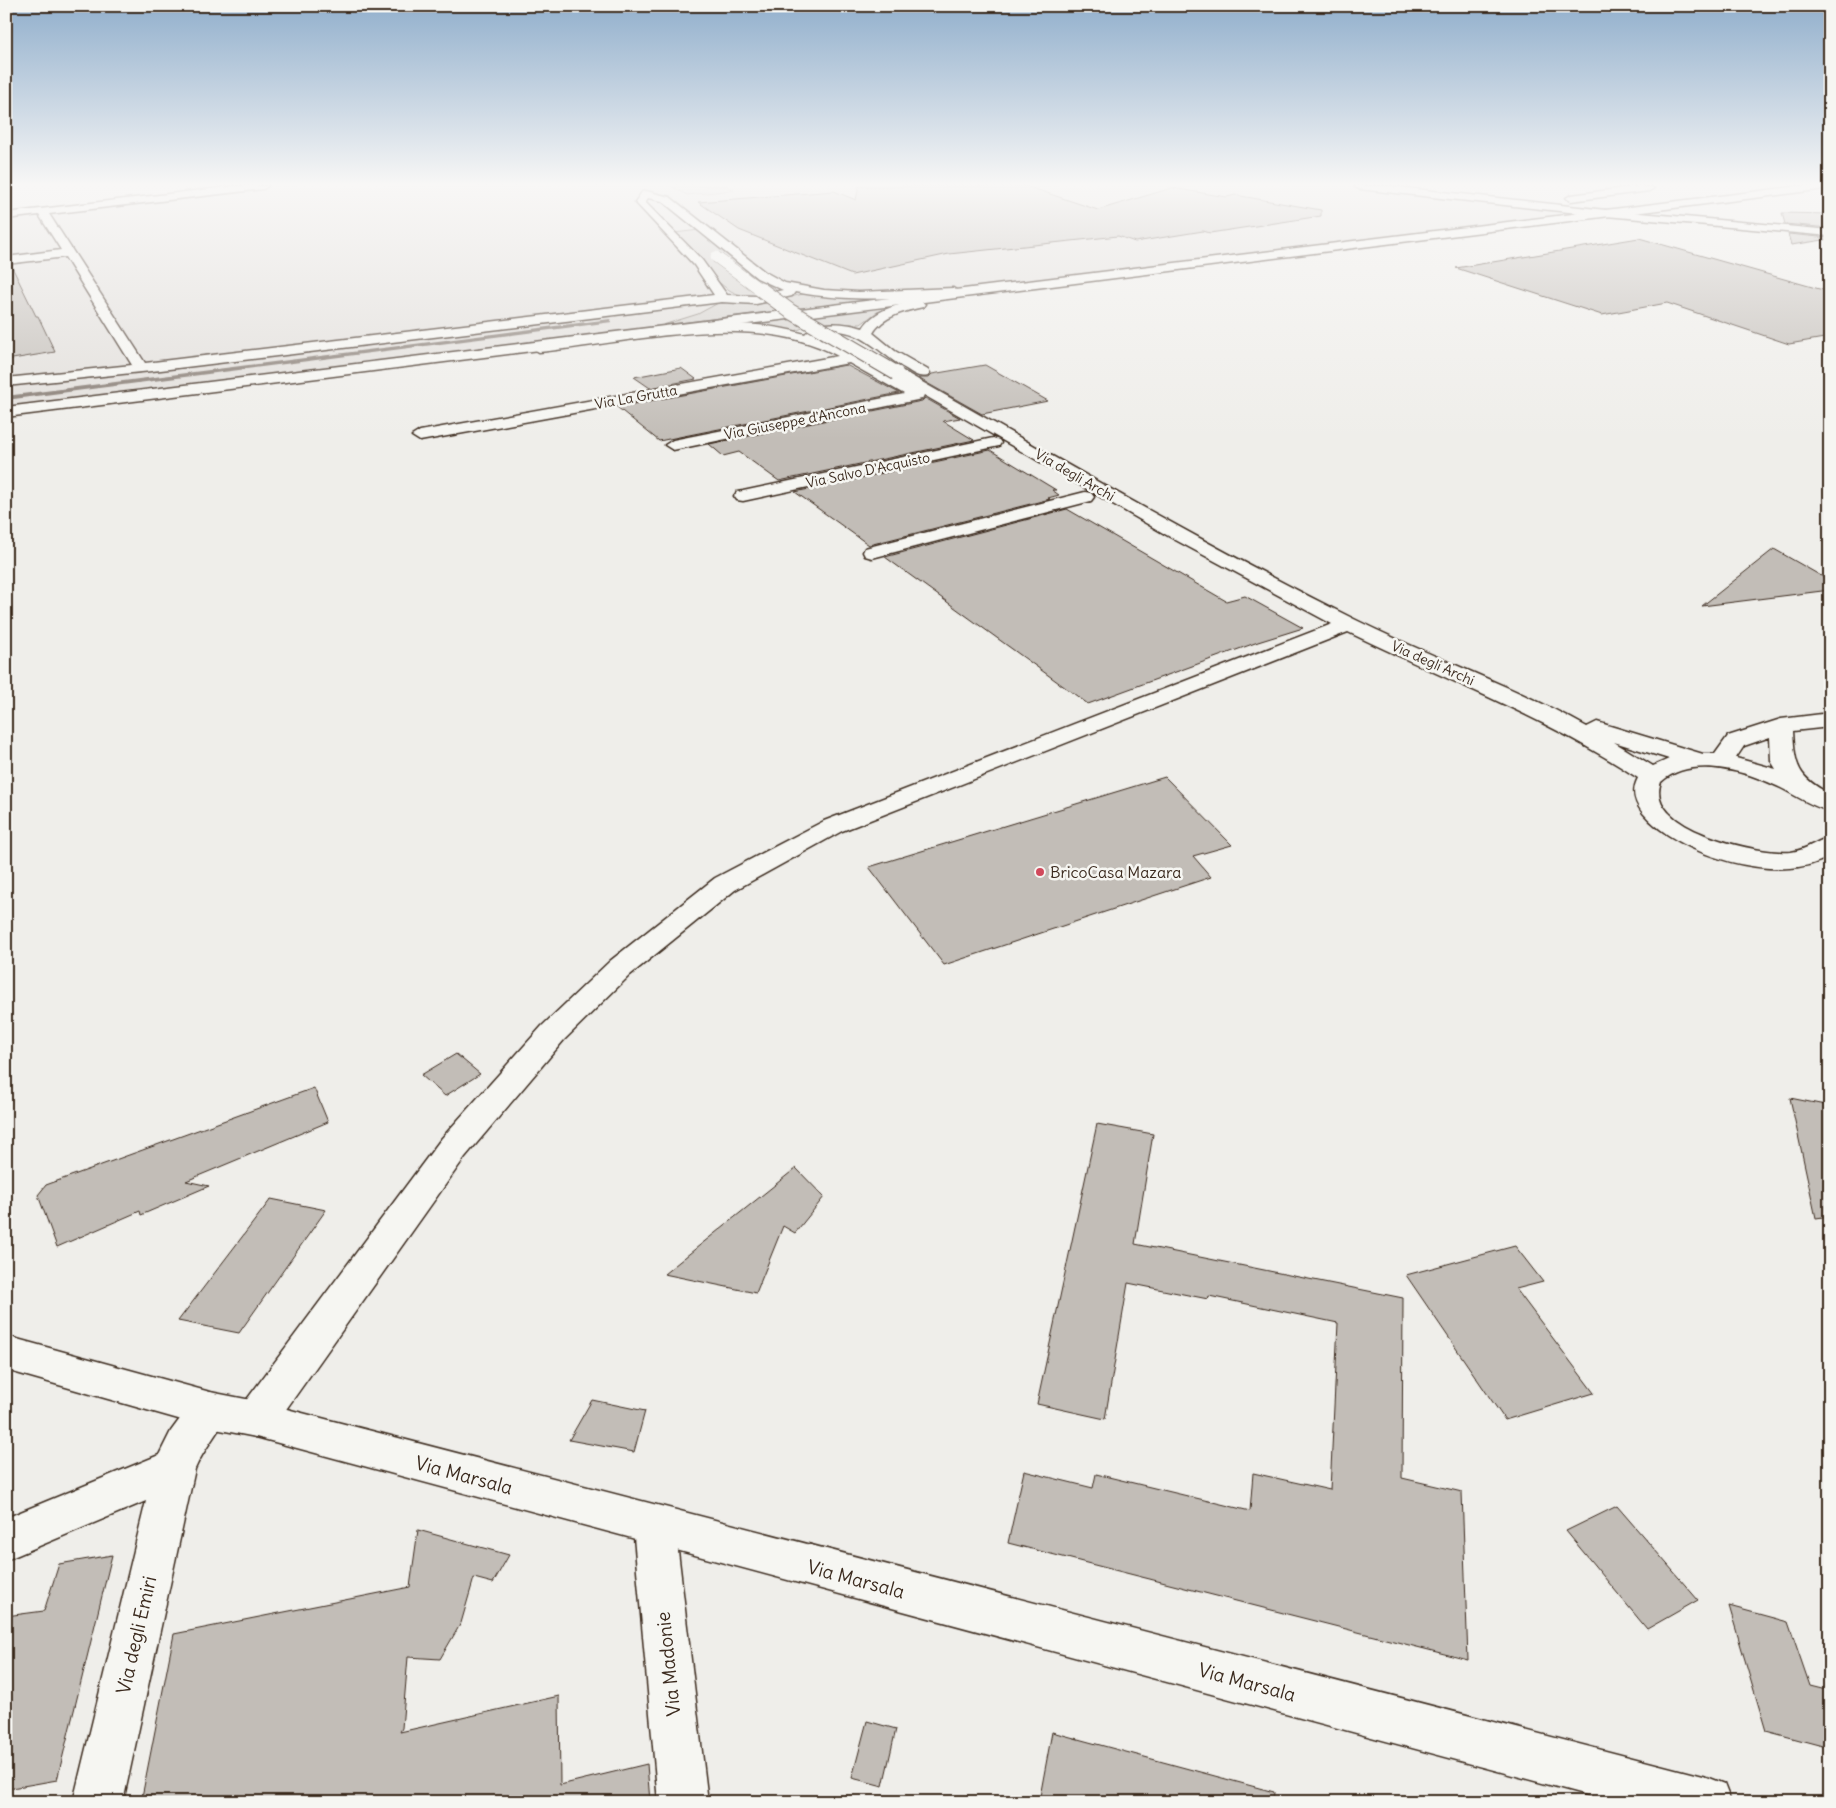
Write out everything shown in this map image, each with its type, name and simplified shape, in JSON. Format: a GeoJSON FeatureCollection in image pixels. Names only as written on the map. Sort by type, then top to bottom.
{"type":"FeatureCollection","features":[{"type":"Feature","properties":{"kind":"street"},"geometry":{"type":"LineString","coordinates":[[79,270],[140,366]]}},
{"type":"Feature","properties":{"kind":"street"},"geometry":{"type":"LineString","coordinates":[[704,270],[720,289],[722,298]]}},
{"type":"Feature","properties":{"kind":"street","name":"Via degli Archi"},"geometry":{"type":"LineString","coordinates":[[732,270],[790,311],[1154,520],[1349,624],[1543,712],[1612,749],[1652,776]]}},
{"type":"Feature","properties":{"kind":"street"},"geometry":{"type":"LineString","coordinates":[[754,270],[770,282],[790,288],[824,294],[875,296],[1016,287]]}},
{"type":"Feature","properties":{"kind":"street"},"geometry":{"type":"LineString","coordinates":[[6,412],[1149,270]]}},
{"type":"Feature","properties":{"kind":"street"},"geometry":{"type":"LineString","coordinates":[[866,334],[869,327],[878,318],[899,309],[1016,287]]}},
{"type":"Feature","properties":{"kind":"street"},"geometry":{"type":"LineString","coordinates":[[6,382],[722,298],[768,299],[788,293],[790,288]]}},
{"type":"Feature","properties":{"kind":"street"},"geometry":{"type":"LineString","coordinates":[[493,352],[648,326],[680,318],[722,298]]}},
{"type":"Feature","properties":{"kind":"street"},"geometry":{"type":"LineString","coordinates":[[815,340],[812,334],[829,328],[842,328],[866,334],[886,352],[1106,475]]}},
{"type":"Feature","properties":{"kind":"street"},"geometry":{"type":"LineString","coordinates":[[493,352],[580,345],[722,329],[775,332],[815,340],[852,358],[917,396],[1026,465],[1085,498],[1110,511],[1154,520]]}},
{"type":"Feature","properties":{"kind":"street","name":"Via La Grutta"},"geometry":{"type":"LineString","coordinates":[[420,436],[852,358]]}},
{"type":"Feature","properties":{"kind":"street","name":"Via Giuseppe d'Ancona"},"geometry":{"type":"LineString","coordinates":[[673,445],[917,396]]}},
{"type":"Feature","properties":{"kind":"street","name":"Via Salvo D'Acquisto"},"geometry":{"type":"LineString","coordinates":[[744,496],[993,443]]}},
{"type":"Feature","properties":{"kind":"street"},"geometry":{"type":"LineString","coordinates":[[1140,494],[1154,520]]}},
{"type":"Feature","properties":{"kind":"street"},"geometry":{"type":"LineString","coordinates":[[872,552],[1085,498]]}},
{"type":"Feature","properties":{"kind":"street"},"geometry":{"type":"LineString","coordinates":[[256,1419],[453,1148],[547,1040],[620,968],[725,884],[833,826],[1349,624]]}},
{"type":"Feature","properties":{"kind":"street","name":"Via degli Archi"},"geometry":{"type":"LineString","coordinates":[[1543,712],[1712,763]]}},
{"type":"Feature","properties":{"kind":"street"},"geometry":{"type":"LineString","coordinates":[[1712,763],[1736,741],[1781,726],[1830,720]]}},
{"type":"Feature","properties":{"kind":"street"},"geometry":{"type":"LineString","coordinates":[[1781,726],[1783,761],[1830,814]]}},
{"type":"Feature","properties":{"kind":"street"},"geometry":{"type":"LineString","coordinates":[[1813,796],[1758,771],[1712,763],[1672,765],[1652,776],[1646,784],[1646,794],[1650,805],[1658,816],[1689,838],[1710,847],[1755,858],[1777,860],[1814,855],[1830,845]]}},
{"type":"Feature","properties":{"kind":"street","name":"Via Marsala"},"geometry":{"type":"LineString","coordinates":[[6,1353],[210,1410],[256,1419],[654,1526],[1706,1802]]}},
{"type":"Feature","properties":{"kind":"street","name":"Via degli Emiri"},"geometry":{"type":"LineString","coordinates":[[98,1802],[174,1469],[185,1444],[210,1410]]}},
{"type":"Feature","properties":{"kind":"street"},"geometry":{"type":"LineString","coordinates":[[6,1539],[174,1469]]}},
{"type":"Feature","properties":{"kind":"street","name":"Via Madonie"},"geometry":{"type":"LineString","coordinates":[[654,1526],[683,1802]]}},
{"type":"Feature","properties":{"kind":"shaded area"},"geometry":{"type":"Polygon","coordinates":[[[6,270],[1145,270],[6,412],[6,270]]]}},
{"type":"Feature","properties":{"kind":"shaded area"},"geometry":{"type":"Polygon","coordinates":[[[707,270],[748,270],[776,290],[774,293],[744,296],[727,289],[707,270]]]}},
{"type":"Feature","properties":{"kind":"shaded area"},"geometry":{"type":"Polygon","coordinates":[[[803,294],[877,299],[663,325],[698,314],[720,302],[766,303],[803,294]]]}},
{"type":"Feature","properties":{"kind":"shaded area"},"geometry":{"type":"Polygon","coordinates":[[[900,304],[877,312],[861,324],[822,323],[810,325],[793,332],[717,327],[900,304]]]}},
{"type":"Feature","properties":{"kind":"building"},"geometry":{"type":"Polygon","coordinates":[[[6,270],[14,270],[55,352],[6,360],[6,270]]]}},
{"type":"Feature","properties":{"kind":"building"},"geometry":{"type":"Polygon","coordinates":[[[840,270],[873,270],[852,275],[840,270]]]}},
{"type":"Feature","properties":{"kind":"building"},"geometry":{"type":"Polygon","coordinates":[[[1463,270],[1754,270],[1830,292],[1830,337],[1789,344],[1667,303],[1602,315],[1463,270]]]}},
{"type":"Feature","properties":{"kind":"building"},"geometry":{"type":"Polygon","coordinates":[[[846,365],[899,393],[659,441],[617,407],[846,365]]]}},
{"type":"Feature","properties":{"kind":"building"},"geometry":{"type":"Polygon","coordinates":[[[985,365],[1048,401],[982,414],[918,378],[928,378],[932,374],[985,365]]]}},
{"type":"Feature","properties":{"kind":"building"},"geometry":{"type":"Polygon","coordinates":[[[681,368],[696,379],[650,388],[634,377],[681,368]]]}},
{"type":"Feature","properties":{"kind":"building"},"geometry":{"type":"Polygon","coordinates":[[[925,398],[960,418],[943,421],[974,440],[779,481],[739,452],[723,456],[709,444],[922,401],[925,398]]]}},
{"type":"Feature","properties":{"kind":"building"},"geometry":{"type":"Polygon","coordinates":[[[990,450],[1056,490],[1052,490],[1059,495],[1048,498],[1050,499],[869,545],[795,492],[990,450]]]}},
{"type":"Feature","properties":{"kind":"building"},"geometry":{"type":"Polygon","coordinates":[[[1067,509],[1226,601],[1245,596],[1303,628],[1258,642],[1088,704],[885,557],[1067,509]]]}},
{"type":"Feature","properties":{"kind":"building"},"geometry":{"type":"Polygon","coordinates":[[[1774,549],[1830,581],[1830,590],[1702,606],[1774,549]]]}},
{"type":"Feature","properties":{"kind":"building","name":"BricoCasa Mazara"},"geometry":{"type":"Polygon","coordinates":[[[1165,777],[1232,845],[1193,856],[1211,877],[944,965],[869,867],[1165,777]]]}},
{"type":"Feature","properties":{"kind":"building"},"geometry":{"type":"Polygon","coordinates":[[[456,1054],[480,1074],[445,1096],[421,1075],[456,1054]]]}},
{"type":"Feature","properties":{"kind":"building"},"geometry":{"type":"Polygon","coordinates":[[[314,1088],[328,1122],[186,1181],[209,1186],[141,1215],[140,1211],[57,1247],[38,1195],[46,1185],[314,1088]]]}},
{"type":"Feature","properties":{"kind":"building"},"geometry":{"type":"Polygon","coordinates":[[[1790,1098],[1830,1106],[1830,1216],[1816,1218],[1790,1098]]]}},
{"type":"Feature","properties":{"kind":"building"},"geometry":{"type":"Polygon","coordinates":[[[1097,1124],[1153,1134],[1135,1244],[1403,1298],[1402,1478],[1462,1492],[1468,1660],[1008,1543],[1024,1471],[1093,1488],[1096,1474],[1250,1511],[1253,1473],[1330,1490],[1338,1323],[1209,1296],[1208,1299],[1128,1283],[1105,1419],[1037,1404],[1097,1124]]]}},
{"type":"Feature","properties":{"kind":"building"},"geometry":{"type":"Polygon","coordinates":[[[796,1168],[824,1197],[795,1233],[783,1226],[756,1293],[664,1274],[796,1168]]]}},
{"type":"Feature","properties":{"kind":"building"},"geometry":{"type":"Polygon","coordinates":[[[271,1199],[326,1210],[239,1333],[178,1321],[271,1199]]]}},
{"type":"Feature","properties":{"kind":"building"},"geometry":{"type":"Polygon","coordinates":[[[1515,1246],[1543,1282],[1516,1289],[1594,1393],[1505,1420],[1406,1275],[1515,1246]]]}},
{"type":"Feature","properties":{"kind":"building"},"geometry":{"type":"Polygon","coordinates":[[[592,1400],[645,1411],[634,1452],[569,1440],[592,1400]]]}},
{"type":"Feature","properties":{"kind":"building"},"geometry":{"type":"Polygon","coordinates":[[[1617,1506],[1698,1600],[1647,1629],[1566,1531],[1617,1506]]]}},
{"type":"Feature","properties":{"kind":"building"},"geometry":{"type":"Polygon","coordinates":[[[418,1530],[509,1555],[493,1583],[474,1578],[461,1623],[440,1659],[408,1657],[402,1728],[400,1732],[559,1696],[560,1785],[647,1764],[650,1802],[141,1802],[174,1634],[410,1587],[418,1530]]]}},
{"type":"Feature","properties":{"kind":"building"},"geometry":{"type":"Polygon","coordinates":[[[112,1555],[57,1780],[6,1789],[6,1616],[44,1611],[59,1564],[112,1555]]]}},
{"type":"Feature","properties":{"kind":"building"},"geometry":{"type":"Polygon","coordinates":[[[1729,1606],[1788,1622],[1810,1686],[1830,1691],[1830,1748],[1766,1731],[1729,1606]]]}},
{"type":"Feature","properties":{"kind":"building"},"geometry":{"type":"Polygon","coordinates":[[[867,1721],[896,1729],[883,1786],[852,1778],[867,1721]]]}},
{"type":"Feature","properties":{"kind":"building"},"geometry":{"type":"Polygon","coordinates":[[[1052,1732],[1274,1792],[1273,1802],[1039,1802],[1052,1732]]]}},
{"type":"Feature","properties":{"kind":"waterway"},"geometry":{"type":"LineString","coordinates":[[6,398],[610,321]]}},
{"type":"Feature","properties":{"kind":"place","name":"BricoCasa Mazara"},"geometry":{"type":"Point","coordinates":[1040,872]}}]}
